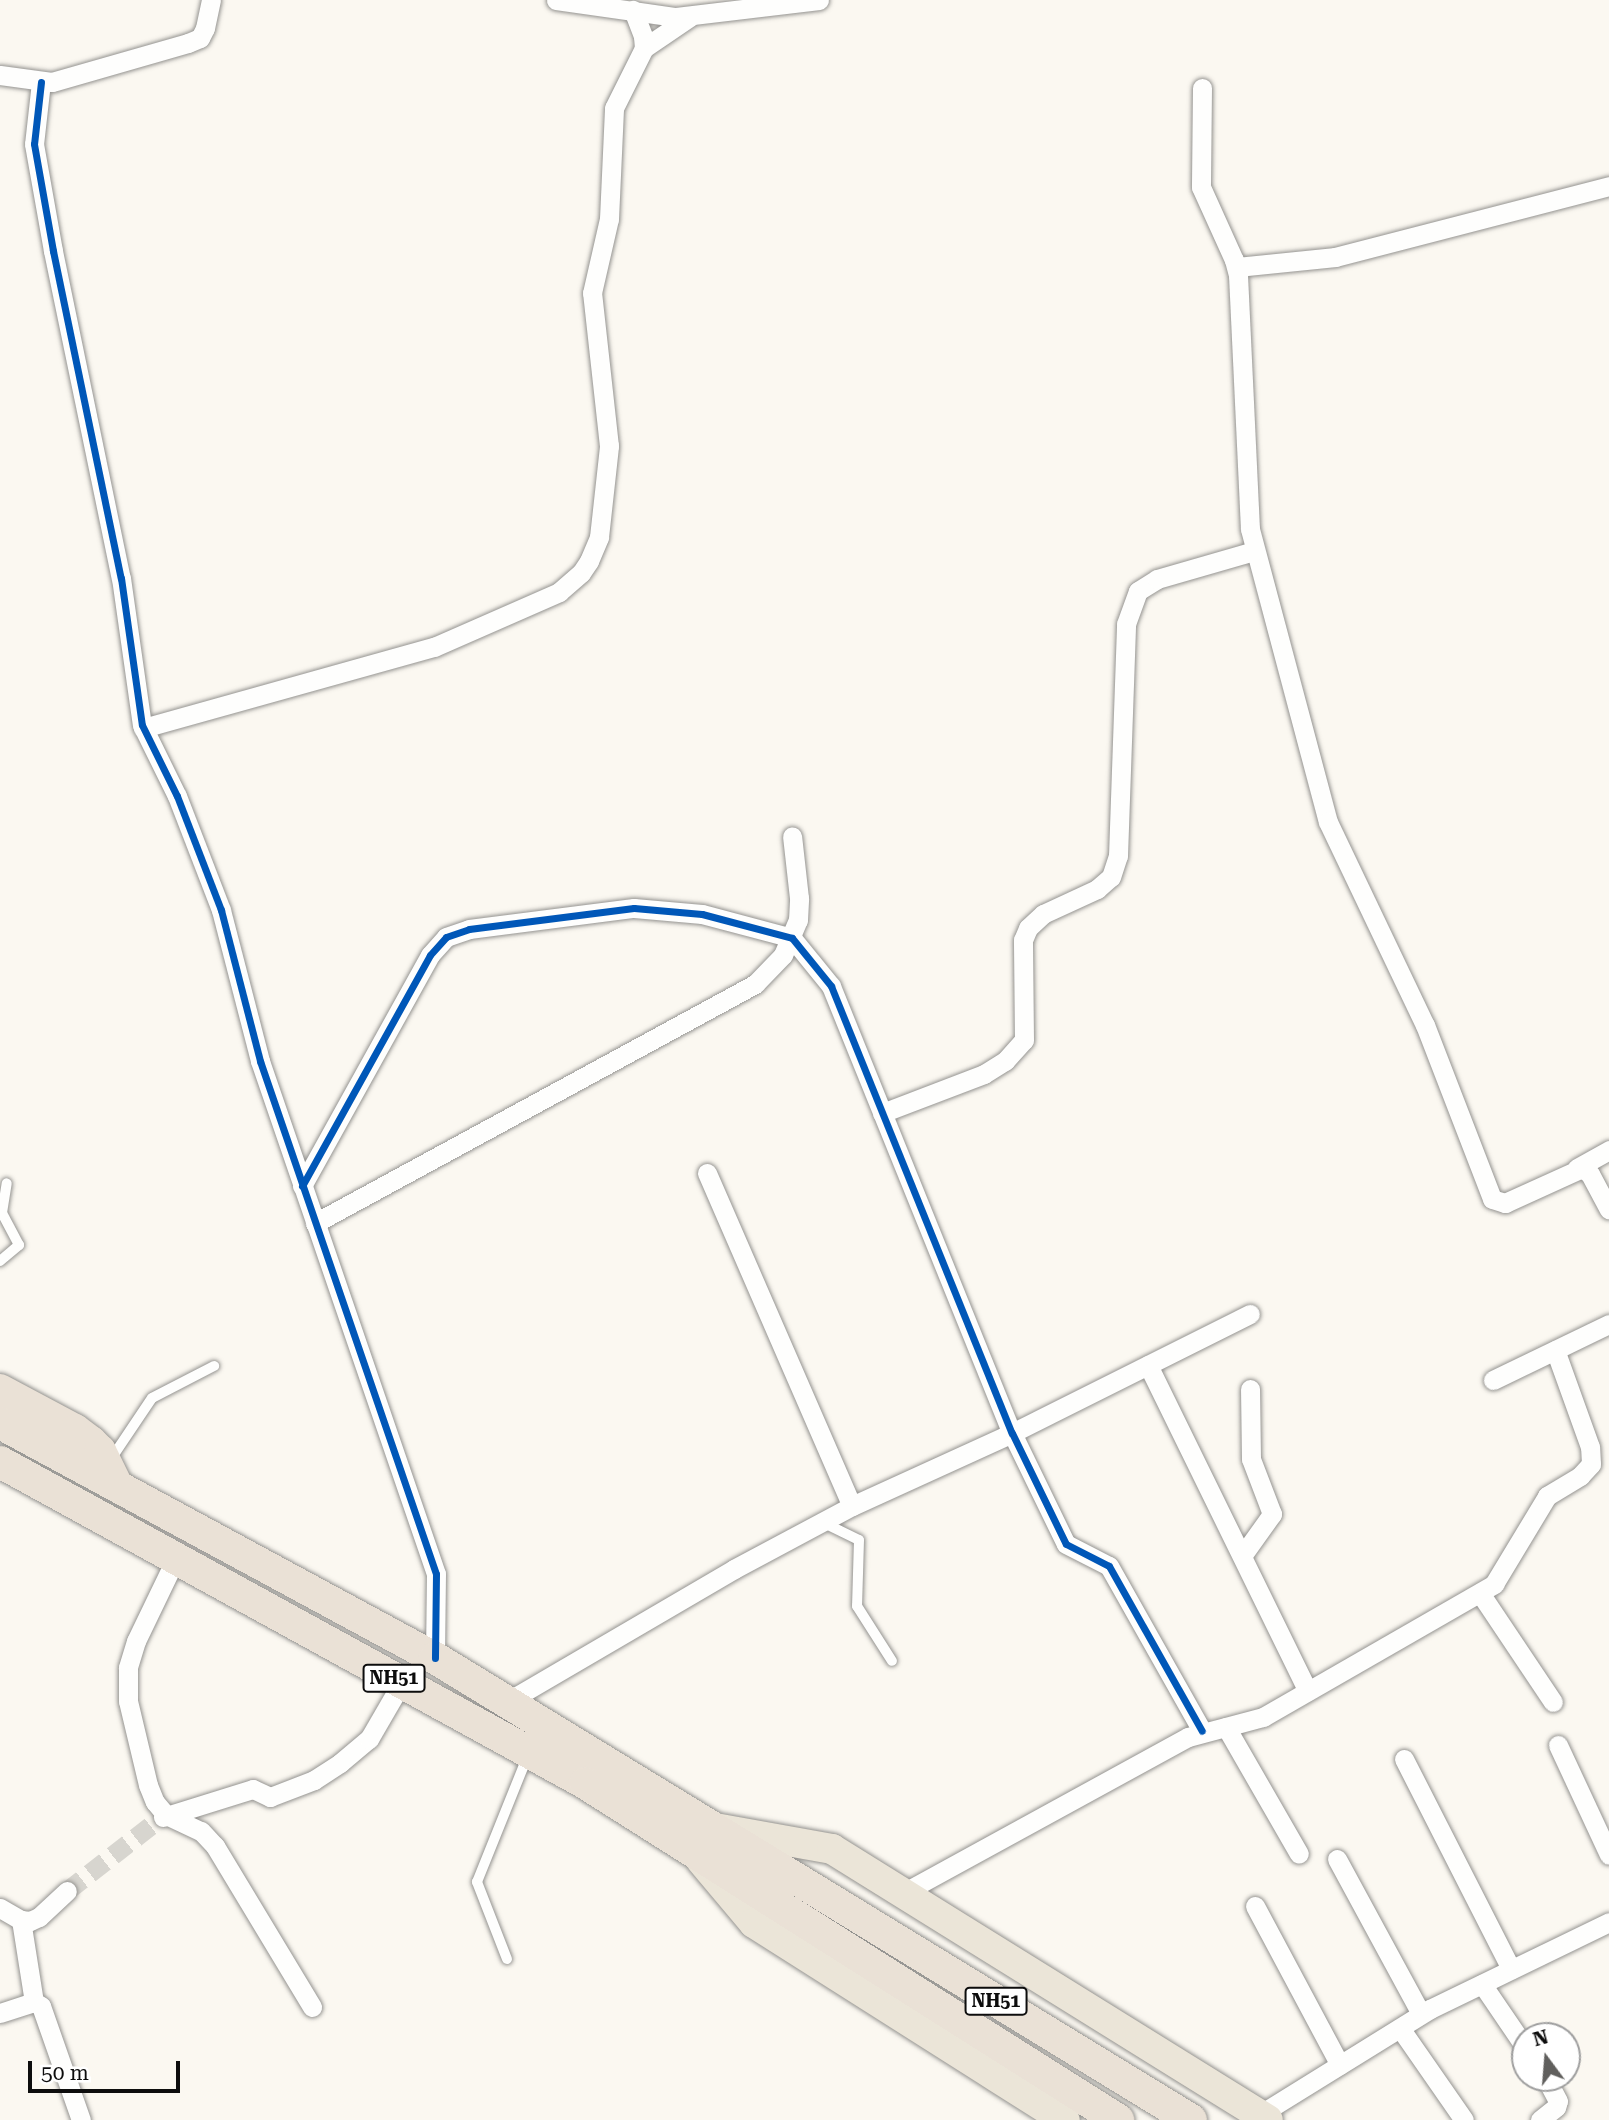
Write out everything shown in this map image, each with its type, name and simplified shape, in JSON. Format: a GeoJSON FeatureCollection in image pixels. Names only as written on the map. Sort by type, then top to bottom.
{"type":"FeatureCollection","features":[{"type":"Feature","properties":{"kind":"highway"},"geometry":{"type":"LineString","coordinates":[[0,1390],[75,1430],[100,1451],[112,1476]]}},
{"type":"Feature","properties":{"kind":"highway","name":"NH51"},"geometry":{"type":"LineString","coordinates":[[0,1423],[112,1476],[435,1658],[703,1840],[780,1906],[1118,2120]]}},
{"type":"Feature","properties":{"kind":"highway","name":"NH51"},"geometry":{"type":"LineString","coordinates":[[0,1462],[585,1783],[703,1840],[802,1881],[1191,2120]]}},
{"type":"Feature","properties":{"kind":"main road"},"geometry":{"type":"LineString","coordinates":[[703,1840],[832,1849],[1263,2117]]}},
{"type":"Feature","properties":{"kind":"main road"},"geometry":{"type":"LineString","coordinates":[[703,1840],[754,1923],[1065,2120]]}},
{"type":"Feature","properties":{"kind":"street"},"geometry":{"type":"LineString","coordinates":[[0,75],[52,82],[200,38],[211,0]]}},
{"type":"Feature","properties":{"kind":"street"},"geometry":{"type":"LineString","coordinates":[[556,0],[663,16],[691,16],[819,0]]}},
{"type":"Feature","properties":{"kind":"street"},"geometry":{"type":"LineString","coordinates":[[633,10],[643,36],[644,48]]}},
{"type":"Feature","properties":{"kind":"street"},"geometry":{"type":"LineString","coordinates":[[143,728],[434,647],[545,599],[580,573],[599,537],[609,455],[592,293],[609,219],[613,116],[618,99],[644,48],[691,16]]}},
{"type":"Feature","properties":{"kind":"street"},"geometry":{"type":"LineString","coordinates":[[41,82],[34,144],[52,251],[121,578],[143,728],[174,789],[220,910],[260,1061],[436,1574],[435,1658]]}},
{"type":"Feature","properties":{"kind":"street"},"geometry":{"type":"LineString","coordinates":[[1202,88],[1201,187],[1237,267],[1250,529],[1328,822],[1422,1019],[1492,1199],[1505,1203],[1609,1150]]}},
{"type":"Feature","properties":{"kind":"street"},"geometry":{"type":"LineString","coordinates":[[1237,267],[1335,257],[1609,186]]}},
{"type":"Feature","properties":{"kind":"street"},"geometry":{"type":"LineString","coordinates":[[882,1113],[984,1074],[1005,1061],[1024,1040],[1023,940],[1028,928],[1043,914],[1097,889],[1111,877],[1118,856],[1126,624],[1138,591],[1157,579],[1254,551]]}},
{"type":"Feature","properties":{"kind":"street"},"geometry":{"type":"LineString","coordinates":[[315,1223],[739,994],[769,971],[792,938],[799,898],[792,836]]}},
{"type":"Feature","properties":{"kind":"street"},"geometry":{"type":"LineString","coordinates":[[302,1186],[430,955],[446,937],[469,929],[634,908],[702,914],[792,938],[827,978],[1012,1433],[1066,1544],[1110,1566],[1202,1731]]}},
{"type":"Feature","properties":{"kind":"street"},"geometry":{"type":"LineString","coordinates":[[1577,1168],[1590,1174],[1609,1209]]}},
{"type":"Feature","properties":{"kind":"street"},"geometry":{"type":"LineString","coordinates":[[707,1173],[852,1506]]}},
{"type":"Feature","properties":{"kind":"street"},"geometry":{"type":"LineString","coordinates":[[505,1703],[734,1569],[852,1506],[1012,1433],[1250,1314]]}},
{"type":"Feature","properties":{"kind":"street"},"geometry":{"type":"LineString","coordinates":[[1493,1380],[1609,1324]]}},
{"type":"Feature","properties":{"kind":"street"},"geometry":{"type":"LineString","coordinates":[[903,1893],[1202,1731],[1256,1720],[1480,1593],[1499,1578],[1549,1492],[1580,1476],[1591,1464],[1590,1447],[1555,1350]]}},
{"type":"Feature","properties":{"kind":"street"},"geometry":{"type":"LineString","coordinates":[[1148,1365],[1308,1691]]}},
{"type":"Feature","properties":{"kind":"street"},"geometry":{"type":"LineString","coordinates":[[1242,1556],[1272,1514],[1251,1459],[1250,1389]]}},
{"type":"Feature","properties":{"kind":"street"},"geometry":{"type":"LineString","coordinates":[[176,1558],[136,1642],[128,1668],[128,1701],[148,1785],[162,1817],[201,1831],[215,1846],[312,2007]]}},
{"type":"Feature","properties":{"kind":"street"},"geometry":{"type":"LineString","coordinates":[[1480,1593],[1553,1702]]}},
{"type":"Feature","properties":{"kind":"street"},"geometry":{"type":"LineString","coordinates":[[162,1817],[253,1789],[270,1797],[314,1780],[369,1739],[402,1682]]}},
{"type":"Feature","properties":{"kind":"street"},"geometry":{"type":"LineString","coordinates":[[1226,1727],[1299,1854]]}},
{"type":"Feature","properties":{"kind":"street"},"geometry":{"type":"LineString","coordinates":[[1558,1745],[1609,1855]]}},
{"type":"Feature","properties":{"kind":"street"},"geometry":{"type":"LineString","coordinates":[[1404,1759],[1511,1969]]}},
{"type":"Feature","properties":{"kind":"street"},"geometry":{"type":"LineString","coordinates":[[1337,1859],[1421,2014]]}},
{"type":"Feature","properties":{"kind":"street"},"geometry":{"type":"LineString","coordinates":[[0,1908],[21,1920],[30,1921],[39,1917],[67,1891]]}},
{"type":"Feature","properties":{"kind":"street"},"geometry":{"type":"LineString","coordinates":[[1255,1906],[1340,2065]]}},
{"type":"Feature","properties":{"kind":"street"},"geometry":{"type":"LineString","coordinates":[[21,1920],[34,2002],[43,2009],[81,2120]]}},
{"type":"Feature","properties":{"kind":"street"},"geometry":{"type":"LineString","coordinates":[[1263,2117],[1421,2014],[1609,1922]]}},
{"type":"Feature","properties":{"kind":"street"},"geometry":{"type":"LineString","coordinates":[[1482,1984],[1511,2027]]}},
{"type":"Feature","properties":{"kind":"street"},"geometry":{"type":"LineString","coordinates":[[0,2013],[34,2002]]}},
{"type":"Feature","properties":{"kind":"street"},"geometry":{"type":"LineString","coordinates":[[1400,2028],[1464,2120]]}},
{"type":"Feature","properties":{"kind":"street"},"geometry":{"type":"LineString","coordinates":[[1540,2120],[1556,2107],[1559,2101],[1554,2092]]}},
{"type":"Feature","properties":{"kind":"lane"},"geometry":{"type":"LineString","coordinates":[[0,1261],[19,1245],[3,1217],[8,1183]]}},
{"type":"Feature","properties":{"kind":"lane"},"geometry":{"type":"LineString","coordinates":[[112,1476],[152,1398],[214,1366]]}},
{"type":"Feature","properties":{"kind":"lane"},"geometry":{"type":"LineString","coordinates":[[822,1522],[859,1540],[857,1606],[892,1661]]}},
{"type":"Feature","properties":{"kind":"lane"},"geometry":{"type":"LineString","coordinates":[[507,1959],[477,1882],[529,1752]]}},
{"type":"Feature","properties":{"kind":"tunnel"},"geometry":{"type":"LineString","coordinates":[[67,1891],[159,1819]]}},
{"type":"Feature","properties":{"kind":"cycle path"},"geometry":{"type":"LineString","coordinates":[[41,82],[34,144],[53,251],[121,578],[142,725],[177,796],[221,910],[260,1061],[436,1574],[435,1658]]}},
{"type":"Feature","properties":{"kind":"cycle path"},"geometry":{"type":"LineString","coordinates":[[302,1186],[430,955],[446,937],[469,929],[634,908],[702,914],[792,938],[831,986],[1012,1433],[1066,1544],[1109,1566],[1202,1731]]}}]}
